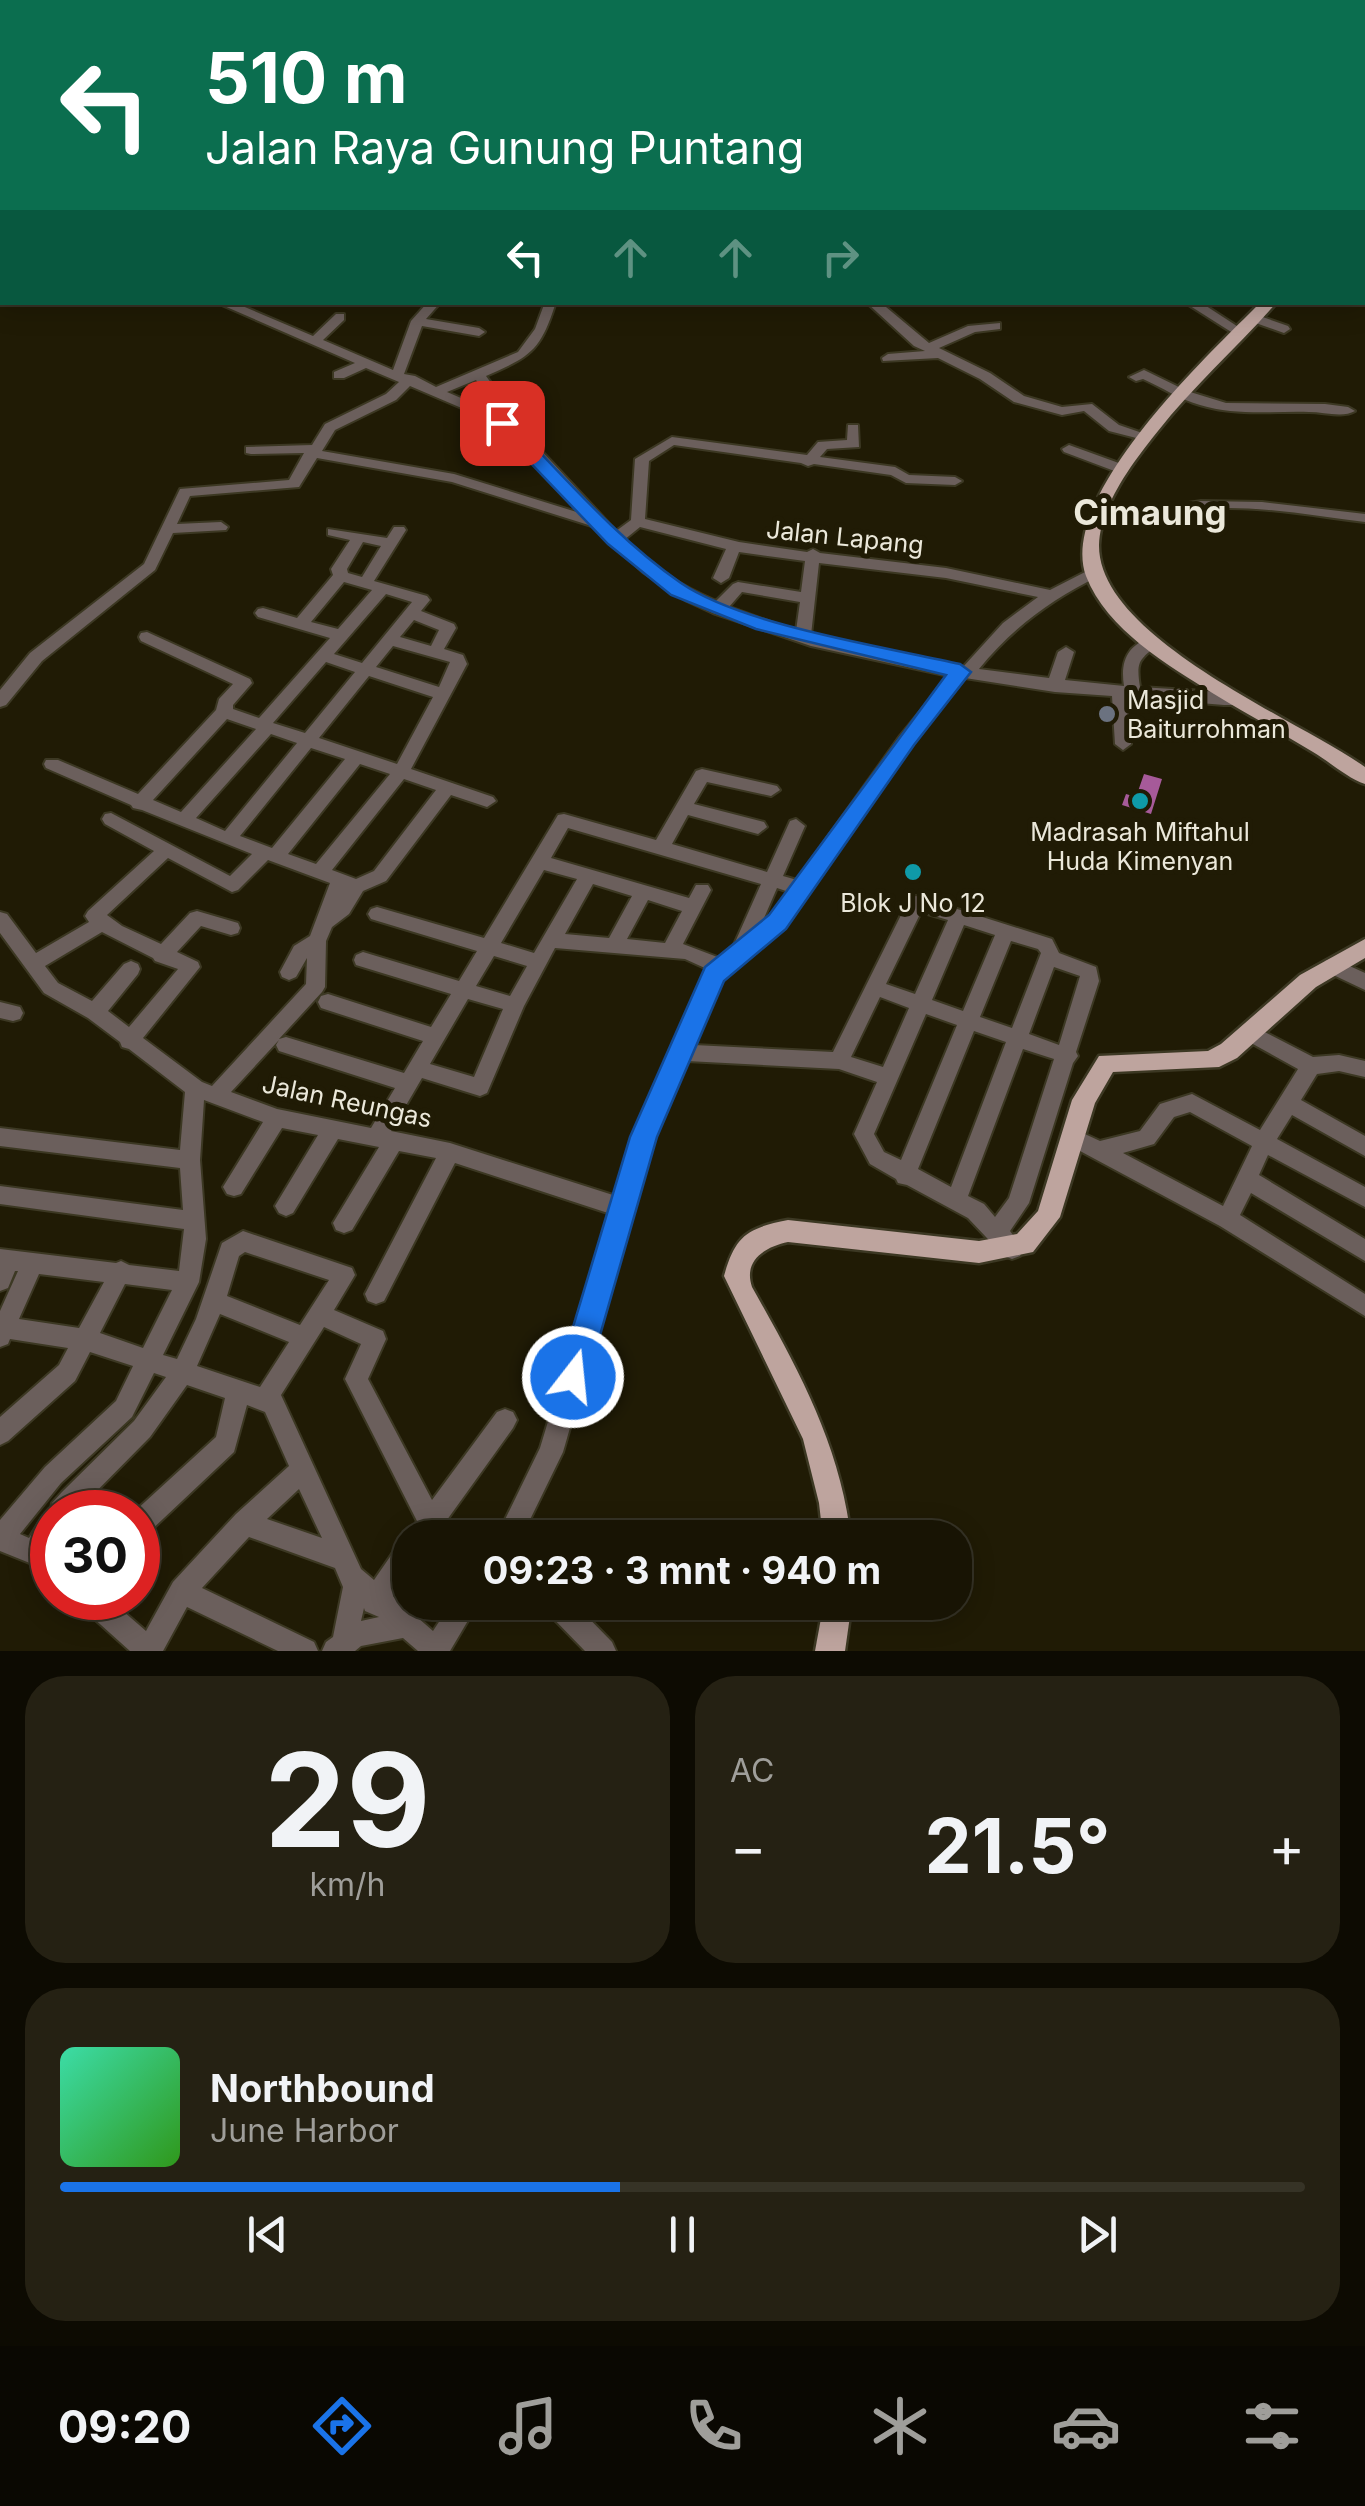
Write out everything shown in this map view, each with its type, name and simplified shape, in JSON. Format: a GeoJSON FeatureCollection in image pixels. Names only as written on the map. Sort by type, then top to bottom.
{"type":"FeatureCollection","features":[{"type":"Feature","properties":{"kind":"main road"},"geometry":{"type":"LineString","coordinates":[[1267,305],[1180,393],[1119,474],[1091,550],[1094,573],[1120,612],[1153,642],[1237,699],[1317,742],[1365,776]]}},
{"type":"Feature","properties":{"kind":"main road"},"geometry":{"type":"LineString","coordinates":[[835,1520],[832,1486],[816,1431],[736,1276],[743,1252],[767,1235],[788,1231],[979,1252],[1037,1232],[1048,1216],[1084,1100],[1107,1064],[1211,1060],[1229,1051],[1284,998],[1365,947]]}},
{"type":"Feature","properties":{"kind":"main road"},"geometry":{"type":"LineString","coordinates":[[830,1651],[835,1620]]}},
{"type":"Feature","properties":{"kind":"street"},"geometry":{"type":"LineString","coordinates":[[228,305],[486,412],[517,436],[614,540],[678,590],[718,609],[803,636],[964,672],[1055,686],[1237,699]]}},
{"type":"Feature","properties":{"kind":"street"},"geometry":{"type":"LineString","coordinates":[[0,701],[36,658],[150,567],[185,492],[294,484],[330,427],[392,398],[404,377],[418,321],[432,305]]}},
{"type":"Feature","properties":{"kind":"street"},"geometry":{"type":"LineString","coordinates":[[439,390],[526,351],[542,329],[549,305]]}},
{"type":"Feature","properties":{"kind":"street"},"geometry":{"type":"LineString","coordinates":[[876,305],[932,351],[985,376],[1018,400],[1062,411],[1087,407],[1114,428],[1144,436]]}},
{"type":"Feature","properties":{"kind":"street"},"geometry":{"type":"LineString","coordinates":[[1195,305],[1240,332]]}},
{"type":"Feature","properties":{"kind":"street"},"geometry":{"type":"LineString","coordinates":[[315,341],[340,317]]}},
{"type":"Feature","properties":{"kind":"street"},"geometry":{"type":"LineString","coordinates":[[1254,318],[1284,328]]}},
{"type":"Feature","properties":{"kind":"street"},"geometry":{"type":"LineString","coordinates":[[418,321],[479,332]]}},
{"type":"Feature","properties":{"kind":"street"},"geometry":{"type":"LineString","coordinates":[[888,358],[932,351],[972,329],[996,326]]}},
{"type":"Feature","properties":{"kind":"street"},"geometry":{"type":"LineString","coordinates":[[339,375],[368,362]]}},
{"type":"Feature","properties":{"kind":"street"},"geometry":{"type":"LineString","coordinates":[[478,374],[495,398],[486,412]]}},
{"type":"Feature","properties":{"kind":"street"},"geometry":{"type":"LineString","coordinates":[[1136,377],[1144,374],[1209,406],[1248,412],[1348,411]]}},
{"type":"Feature","properties":{"kind":"street"},"geometry":{"type":"LineString","coordinates":[[808,462],[823,445],[854,444],[853,428]]}},
{"type":"Feature","properties":{"kind":"street"},"geometry":{"type":"LineString","coordinates":[[614,540],[638,522],[640,466],[646,454],[664,443],[692,441],[808,462],[895,471],[915,480],[955,481]]}},
{"type":"Feature","properties":{"kind":"street"},"geometry":{"type":"LineString","coordinates":[[1069,449],[1119,474]]}},
{"type":"Feature","properties":{"kind":"street"},"geometry":{"type":"LineString","coordinates":[[251,450],[312,451],[454,478],[600,525]]}},
{"type":"Feature","properties":{"kind":"street"},"geometry":{"type":"LineString","coordinates":[[1102,515],[1136,519],[1186,506],[1219,505],[1365,518]]}},
{"type":"Feature","properties":{"kind":"street","name":"Jalan Lapang"},"geometry":{"type":"LineString","coordinates":[[638,522],[733,549],[814,554],[945,570],[1048,594]]}},
{"type":"Feature","properties":{"kind":"street"},"geometry":{"type":"LineString","coordinates":[[171,529],[220,526]]}},
{"type":"Feature","properties":{"kind":"street"},"geometry":{"type":"LineString","coordinates":[[184,820],[342,636],[375,585],[394,537],[360,538],[334,532]]}},
{"type":"Feature","properties":{"kind":"street"},"geometry":{"type":"LineString","coordinates":[[341,576],[339,570],[360,538]]}},
{"type":"Feature","properties":{"kind":"street"},"geometry":{"type":"LineString","coordinates":[[721,578],[733,549]]}},
{"type":"Feature","properties":{"kind":"street"},"geometry":{"type":"LineString","coordinates":[[803,636],[814,554]]}},
{"type":"Feature","properties":{"kind":"street"},"geometry":{"type":"LineString","coordinates":[[517,1520],[551,1452],[644,1137],[698,1006],[722,967],[770,930],[964,672],[1000,632],[1048,594],[1094,573]]}},
{"type":"Feature","properties":{"kind":"street"},"geometry":{"type":"LineString","coordinates":[[194,862],[223,837],[310,741],[422,604],[420,598],[341,576]]}},
{"type":"Feature","properties":{"kind":"street"},"geometry":{"type":"LineString","coordinates":[[301,624],[341,576]]}},
{"type":"Feature","properties":{"kind":"street"},"geometry":{"type":"LineString","coordinates":[[718,609],[738,588],[799,597]]}},
{"type":"Feature","properties":{"kind":"street"},"geometry":{"type":"LineString","coordinates":[[262,613],[342,636]]}},
{"type":"Feature","properties":{"kind":"street"},"geometry":{"type":"LineString","coordinates":[[413,614],[448,630],[436,652]]}},
{"type":"Feature","properties":{"kind":"street"},"geometry":{"type":"LineString","coordinates":[[147,637],[243,678],[243,685],[222,706],[224,712]]}},
{"type":"Feature","properties":{"kind":"street"},"geometry":{"type":"LineString","coordinates":[[319,873],[401,772],[460,662],[390,640]]}},
{"type":"Feature","properties":{"kind":"street"},"geometry":{"type":"LineString","coordinates":[[1123,744],[1129,662],[1134,651],[1153,642]]}},
{"type":"Feature","properties":{"kind":"street"},"geometry":{"type":"LineString","coordinates":[[1055,686],[1066,652]]}},
{"type":"Feature","properties":{"kind":"street"},"geometry":{"type":"LineString","coordinates":[[324,656],[443,694]]}},
{"type":"Feature","properties":{"kind":"street"},"geometry":{"type":"LineString","coordinates":[[224,712],[487,801]]}},
{"type":"Feature","properties":{"kind":"street"},"geometry":{"type":"LineString","coordinates":[[140,826],[148,807],[224,712]]}},
{"type":"Feature","properties":{"kind":"street"},"geometry":{"type":"LineString","coordinates":[[95,928],[96,912],[170,849],[235,885],[270,855],[356,757]]}},
{"type":"Feature","properties":{"kind":"street"},"geometry":{"type":"LineString","coordinates":[[52,764],[148,807],[349,884],[380,876],[448,788]]}},
{"type":"Feature","properties":{"kind":"street"},"geometry":{"type":"LineString","coordinates":[[662,846],[705,774],[771,790]]}},
{"type":"Feature","properties":{"kind":"street"},"geometry":{"type":"LineString","coordinates":[[682,807],[758,826]]}},
{"type":"Feature","properties":{"kind":"street"},"geometry":{"type":"LineString","coordinates":[[344,1222],[412,1075],[561,822],[570,818],[800,888]]}},
{"type":"Feature","properties":{"kind":"street"},"geometry":{"type":"LineString","coordinates":[[111,820],[164,852]]}},
{"type":"Feature","properties":{"kind":"street"},"geometry":{"type":"LineString","coordinates":[[740,952],[796,826]]}},
{"type":"Feature","properties":{"kind":"street"},"geometry":{"type":"LineString","coordinates":[[538,861],[643,893],[698,899],[671,950]]}},
{"type":"Feature","properties":{"kind":"street"},"geometry":{"type":"LineString","coordinates":[[286,1045],[480,1087],[536,962],[588,876]]}},
{"type":"Feature","properties":{"kind":"street"},"geometry":{"type":"LineString","coordinates":[[82,1490],[141,1430],[165,1366],[195,1258],[190,1160],[205,1092],[309,996],[317,978],[316,942],[327,921],[343,909],[349,884]]}},
{"type":"Feature","properties":{"kind":"street"},"geometry":{"type":"LineString","coordinates":[[614,946],[643,893]]}},
{"type":"Feature","properties":{"kind":"street"},"geometry":{"type":"LineString","coordinates":[[840,1061],[914,905],[919,902],[1050,948],[956,1200]]}},
{"type":"Feature","properties":{"kind":"street"},"geometry":{"type":"LineString","coordinates":[[377,914],[536,962]]}},
{"type":"Feature","properties":{"kind":"street"},"geometry":{"type":"LineString","coordinates":[[959,915],[864,1134],[876,1158],[956,1200],[1005,1240],[1068,1056],[1089,972],[1048,957]]}},
{"type":"Feature","properties":{"kind":"street"},"geometry":{"type":"LineString","coordinates":[[162,956],[197,918],[231,928]]}},
{"type":"Feature","properties":{"kind":"street","name":"Jalan Reungas"},"geometry":{"type":"LineString","coordinates":[[0,920],[51,988],[95,1012],[128,1041],[205,1092],[277,1118],[450,1152],[623,1208]]}},
{"type":"Feature","properties":{"kind":"street"},"geometry":{"type":"LineString","coordinates":[[35,963],[95,928],[142,941],[162,956],[191,967],[128,1041]]}},
{"type":"Feature","properties":{"kind":"street"},"geometry":{"type":"LineString","coordinates":[[905,1176],[1006,931]]}},
{"type":"Feature","properties":{"kind":"street"},"geometry":{"type":"LineString","coordinates":[[553,939],[671,950],[700,956],[722,967]]}},
{"type":"Feature","properties":{"kind":"street"},"geometry":{"type":"LineString","coordinates":[[288,972],[301,951],[316,942]]}},
{"type":"Feature","properties":{"kind":"street"},"geometry":{"type":"LineString","coordinates":[[363,960],[515,1005]]}},
{"type":"Feature","properties":{"kind":"street"},"geometry":{"type":"LineString","coordinates":[[1332,966],[1365,982]]}},
{"type":"Feature","properties":{"kind":"street"},"geometry":{"type":"LineString","coordinates":[[95,1012],[131,969]]}},
{"type":"Feature","properties":{"kind":"street"},"geometry":{"type":"LineString","coordinates":[[875,988],[1068,1056]]}},
{"type":"Feature","properties":{"kind":"street"},"geometry":{"type":"LineString","coordinates":[[328,1002],[434,1036]]}},
{"type":"Feature","properties":{"kind":"street"},"geometry":{"type":"LineString","coordinates":[[1249,1032],[1311,1066],[1340,1063],[1365,1069]]}},
{"type":"Feature","properties":{"kind":"street"},"geometry":{"type":"LineString","coordinates":[[680,1052],[840,1061],[887,1077]]}},
{"type":"Feature","properties":{"kind":"street"},"geometry":{"type":"LineString","coordinates":[[1228,1219],[1265,1140],[1311,1066]]}},
{"type":"Feature","properties":{"kind":"street"},"geometry":{"type":"LineString","coordinates":[[1098,1151],[1146,1138],[1178,1103],[1192,1102],[1365,1198]]}},
{"type":"Feature","properties":{"kind":"street"},"geometry":{"type":"LineString","coordinates":[[1289,1104],[1365,1146]]}},
{"type":"Feature","properties":{"kind":"street"},"geometry":{"type":"LineString","coordinates":[[234,1187],[277,1118]]}},
{"type":"Feature","properties":{"kind":"street"},"geometry":{"type":"LineString","coordinates":[[286,1206],[334,1127]]}},
{"type":"Feature","properties":{"kind":"street"},"geometry":{"type":"LineString","coordinates":[[0,1137],[190,1160]]}},
{"type":"Feature","properties":{"kind":"street"},"geometry":{"type":"LineString","coordinates":[[1074,1138],[1228,1219],[1365,1306]]}},
{"type":"Feature","properties":{"kind":"street"},"geometry":{"type":"LineString","coordinates":[[376,1294],[450,1152]]}},
{"type":"Feature","properties":{"kind":"street"},"geometry":{"type":"LineString","coordinates":[[1245,1178],[1365,1251]]}},
{"type":"Feature","properties":{"kind":"street"},"geometry":{"type":"LineString","coordinates":[[0,1195],[194,1221]]}},
{"type":"Feature","properties":{"kind":"street"},"geometry":{"type":"LineString","coordinates":[[30,1550],[0,1538],[53,1475],[165,1366],[216,1302],[230,1250],[246,1242],[344,1275],[266,1400]]}},
{"type":"Feature","properties":{"kind":"street"},"geometry":{"type":"LineString","coordinates":[[3,1267],[33,1262],[188,1282]]}},
{"type":"Feature","properties":{"kind":"street"},"geometry":{"type":"LineString","coordinates":[[33,1262],[2,1331],[88,1340],[266,1400],[279,1408],[342,1558],[366,1593],[435,1650],[455,1620]]}},
{"type":"Feature","properties":{"kind":"street"},"geometry":{"type":"LineString","coordinates":[[0,1433],[60,1380],[88,1340],[121,1271]]}},
{"type":"Feature","properties":{"kind":"street"},"geometry":{"type":"LineString","coordinates":[[216,1302],[304,1337]]}},
{"type":"Feature","properties":{"kind":"street"},"geometry":{"type":"LineString","coordinates":[[318,1314],[374,1339],[356,1379],[419,1520]]}},
{"type":"Feature","properties":{"kind":"street"},"geometry":{"type":"LineString","coordinates":[[160,1505],[226,1444],[238,1392]]}},
{"type":"Feature","properties":{"kind":"street"},"geometry":{"type":"LineString","coordinates":[[431,1520],[505,1420]]}},
{"type":"Feature","properties":{"kind":"street"},"geometry":{"type":"LineString","coordinates":[[115,1620],[141,1644],[152,1647],[182,1591],[245,1523],[304,1468]]}},
{"type":"Feature","properties":{"kind":"street"},"geometry":{"type":"LineString","coordinates":[[245,1523],[342,1558]]}},
{"type":"Feature","properties":{"kind":"street"},"geometry":{"type":"LineString","coordinates":[[340,1645],[366,1593],[392,1568]]}},
{"type":"Feature","properties":{"kind":"street"},"geometry":{"type":"LineString","coordinates":[[182,1591],[305,1651]]}},
{"type":"Feature","properties":{"kind":"street"},"geometry":{"type":"LineString","coordinates":[[573,1620],[603,1651]]}},
{"type":"Feature","properties":{"kind":"street"},"geometry":{"type":"LineString","coordinates":[[340,1645],[404,1624]]}},
{"type":"Feature","properties":{"kind":"building","name":"Madrasah Miftahul Huda Kimenyan"},"geometry":{"type":"Polygon","coordinates":[[[1144,774],[1162,779],[1151,814],[1122,805],[1126,794],[1136,797],[1144,774]]]}},
{"type":"Feature","properties":{"kind":"place","name":"Masjid Baiturrohman"},"geometry":{"type":"Point","coordinates":[1107,714]}},
{"type":"Feature","properties":{"kind":"place","name":"Madrasah Miftahul Huda Kimenyan"},"geometry":{"type":"Point","coordinates":[1140,801]}},
{"type":"Feature","properties":{"kind":"place","name":"Blok J No 12"},"geometry":{"type":"Point","coordinates":[913,872]}},
{"type":"Feature","properties":{"kind":"district","name":"Cimaung"},"geometry":{"type":"Point","coordinates":[1150,512]}},
{"type":"Feature","properties":{"kind":"route"},"geometry":{"type":"LineString","coordinates":[[502,423],[562,481],[614,540],[678,590],[763,625],[960,672],[906,740],[778,922],[714,974],[644,1137],[573,1377]]}}]}
